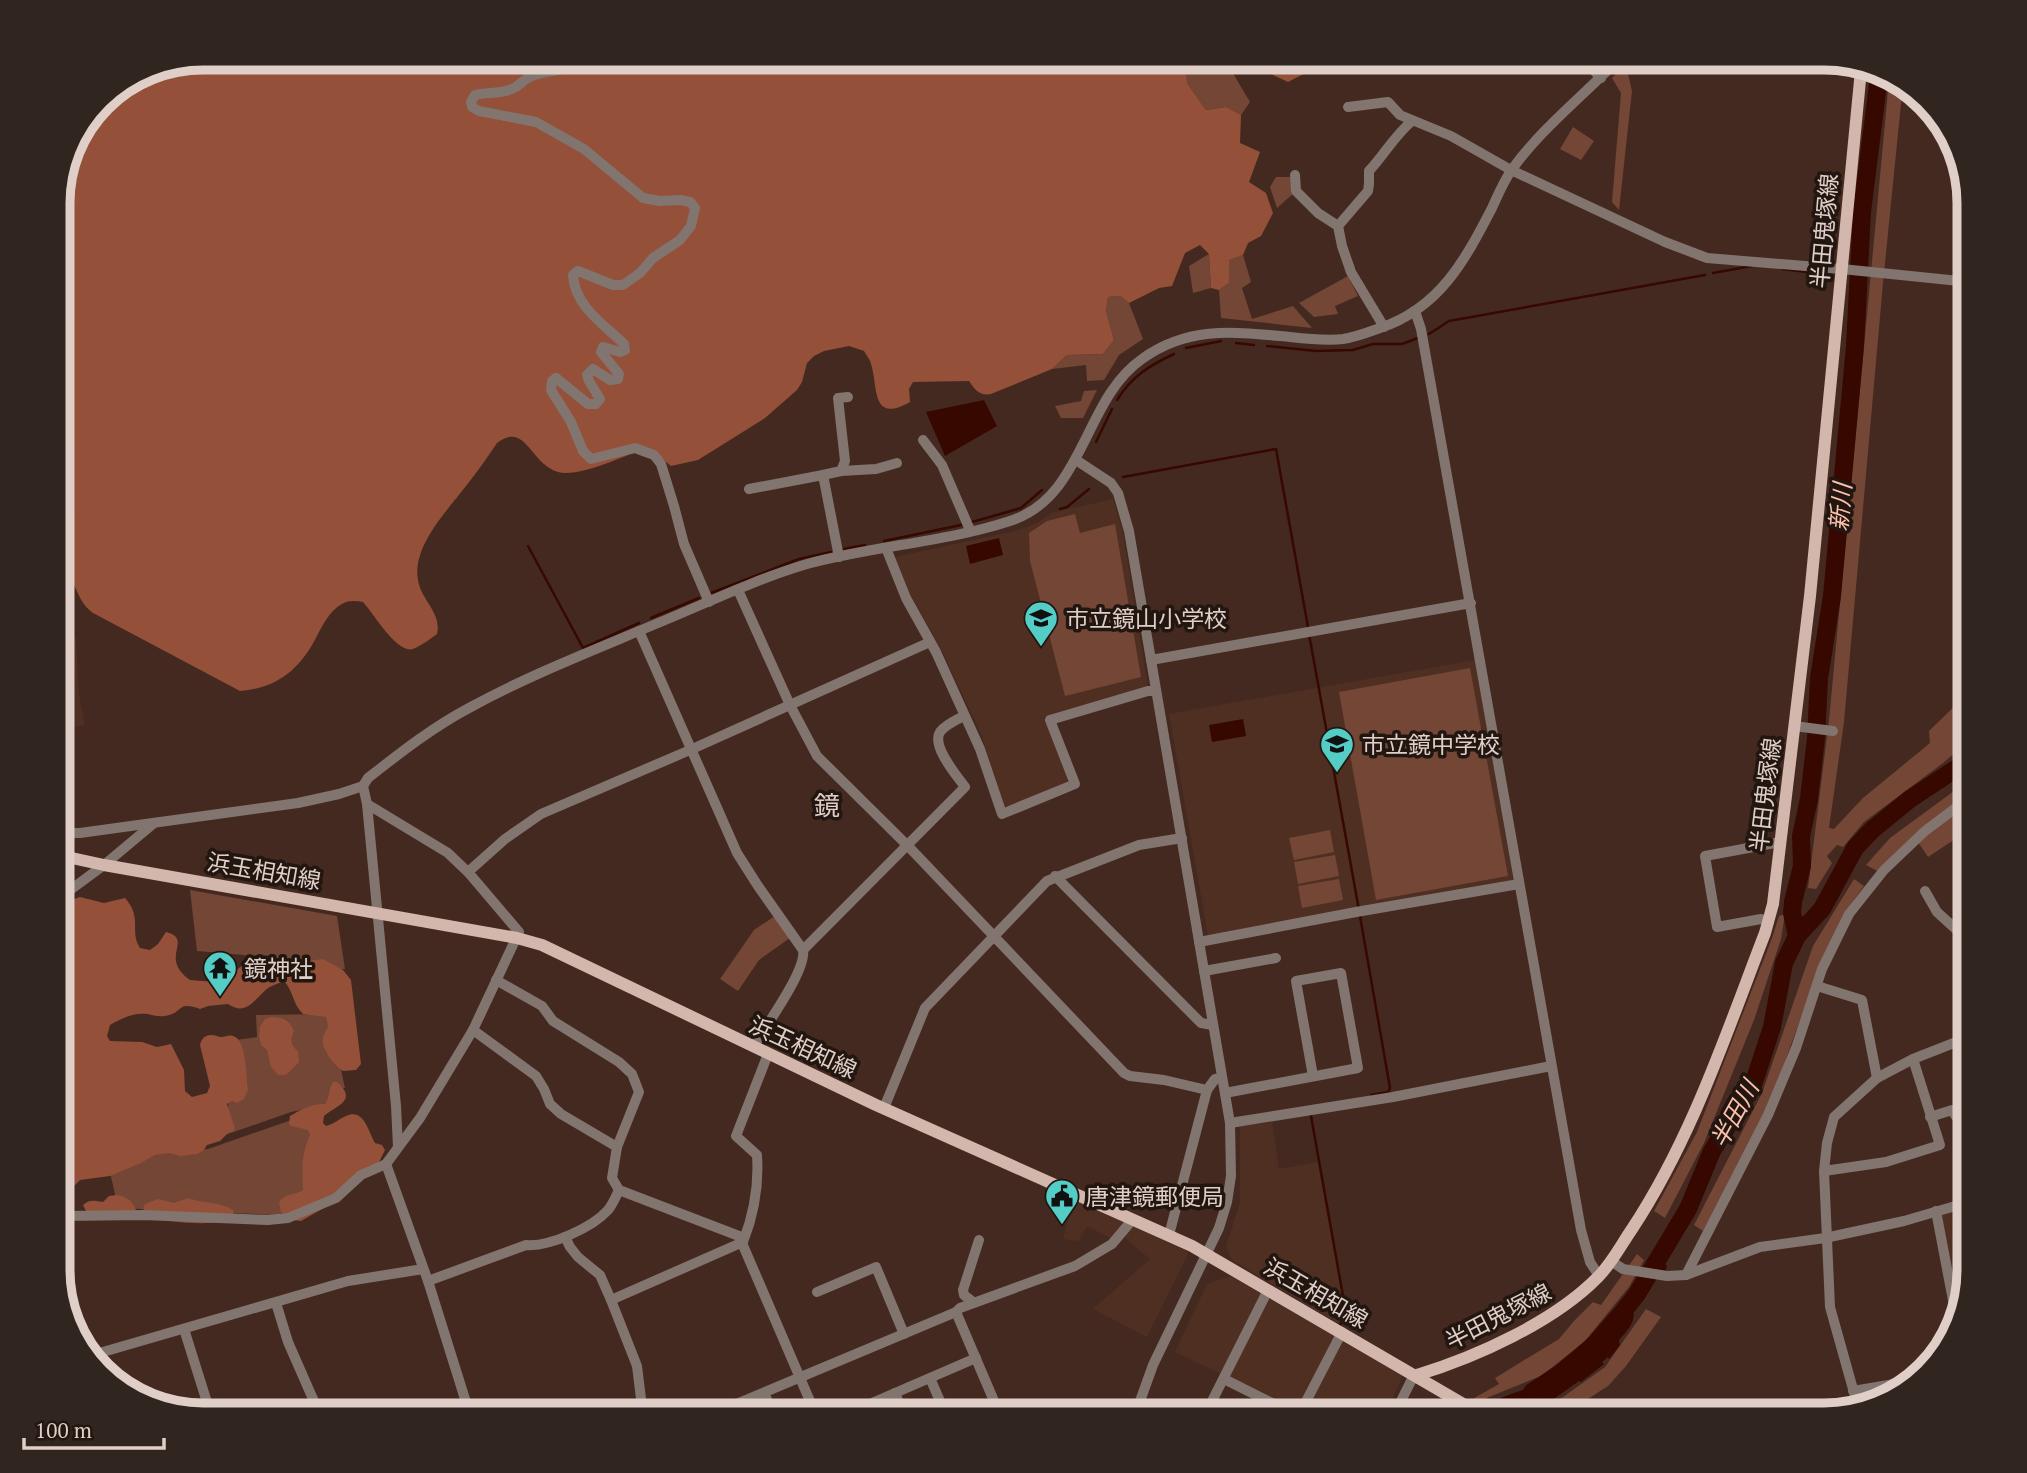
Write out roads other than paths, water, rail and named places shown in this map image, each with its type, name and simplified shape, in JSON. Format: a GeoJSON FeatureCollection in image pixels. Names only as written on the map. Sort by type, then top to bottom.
{"type":"FeatureCollection","features":[{"type":"Feature","properties":{"kind":"main road","name":"半田鬼塚線"},"geometry":{"type":"LineString","coordinates":[[1417,1375],[1472,1357],[1552,1315],[1574,1299],[1612,1261],[1649,1203],[1691,1124],[1769,922],[1798,726],[1861,76]]}},
{"type":"Feature","properties":{"kind":"main road","name":"浜玉相知線"},"geometry":{"type":"LineString","coordinates":[[70,858],[377,912],[542,945],[884,1108],[1208,1254],[1462,1403]]}},
{"type":"Feature","properties":{"kind":"street"},"geometry":{"type":"LineString","coordinates":[[560,70],[529,77],[508,91],[475,95],[471,102],[472,107],[478,111],[536,122],[584,149],[643,198],[660,201],[681,200],[690,202],[695,208],[691,226],[680,240],[653,258],[640,273],[623,285],[613,285],[578,271],[573,275],[577,295],[593,316],[624,344],[625,349],[620,352],[603,346],[601,352],[619,374],[618,379],[610,380],[593,369],[587,376],[600,399],[596,404],[588,404],[556,378],[552,381],[551,390],[571,422],[583,451],[591,459],[635,448],[653,455],[661,464],[684,544],[709,602]]}},
{"type":"Feature","properties":{"kind":"street"},"geometry":{"type":"LineString","coordinates":[[1593,70],[1601,78]]}},
{"type":"Feature","properties":{"kind":"street"},"geometry":{"type":"LineString","coordinates":[[70,834],[298,803],[339,794],[363,786],[368,778],[414,743],[466,709],[527,678],[738,590],[810,564],[1010,521],[1040,505],[1060,485],[1113,390],[1133,365],[1155,350],[1208,332],[1315,340],[1346,338],[1384,327],[1415,311],[1446,284],[1466,258],[1511,170],[1536,141],[1609,70]]}},
{"type":"Feature","properties":{"kind":"street"},"geometry":{"type":"LineString","coordinates":[[1348,107],[1388,102],[1400,115],[1451,136],[1511,170],[1665,242],[1707,258],[1957,281]]}},
{"type":"Feature","properties":{"kind":"street"},"geometry":{"type":"LineString","coordinates":[[1338,226],[1367,191],[1369,171],[1402,129],[1412,121]]}},
{"type":"Feature","properties":{"kind":"street"},"geometry":{"type":"LineString","coordinates":[[1295,175],[1296,191],[1318,213],[1338,226],[1350,272],[1384,327]]}},
{"type":"Feature","properties":{"kind":"street"},"geometry":{"type":"LineString","coordinates":[[1415,311],[1421,329],[1471,603],[1581,1230],[1590,1262],[1599,1276]]}},
{"type":"Feature","properties":{"kind":"street"},"geometry":{"type":"LineString","coordinates":[[841,471],[845,461],[838,397],[848,397]]}},
{"type":"Feature","properties":{"kind":"street"},"geometry":{"type":"LineString","coordinates":[[923,440],[942,465],[970,530]]}},
{"type":"Feature","properties":{"kind":"street"},"geometry":{"type":"LineString","coordinates":[[1076,460],[1111,484],[1118,493],[1129,531],[1230,1124],[1231,1176],[1227,1202],[1208,1254],[1153,1365],[1138,1403]]}},
{"type":"Feature","properties":{"kind":"street"},"geometry":{"type":"LineString","coordinates":[[749,489],[841,471],[876,469],[897,463]]}},
{"type":"Feature","properties":{"kind":"street"},"geometry":{"type":"LineString","coordinates":[[823,475],[839,557]]}},
{"type":"Feature","properties":{"kind":"street"},"geometry":{"type":"LineString","coordinates":[[886,548],[906,598],[947,676],[980,749],[1002,814],[1075,784],[1050,720],[1148,691],[1156,691]]}},
{"type":"Feature","properties":{"kind":"street"},"geometry":{"type":"LineString","coordinates":[[738,590],[790,705],[817,756],[908,846],[1124,1073],[1207,1090]]}},
{"type":"Feature","properties":{"kind":"street"},"geometry":{"type":"LineString","coordinates":[[1151,660],[1471,603]]}},
{"type":"Feature","properties":{"kind":"street"},"geometry":{"type":"LineString","coordinates":[[639,631],[737,853],[803,950],[799,972],[753,1047]]}},
{"type":"Feature","properties":{"kind":"street"},"geometry":{"type":"LineString","coordinates":[[468,872],[505,839],[541,814],[930,642]]}},
{"type":"Feature","properties":{"kind":"street"},"geometry":{"type":"LineString","coordinates":[[803,950],[965,787],[948,765],[938,741],[942,730],[964,716]]}},
{"type":"Feature","properties":{"kind":"street"},"geometry":{"type":"LineString","coordinates":[[1798,726],[1833,731]]}},
{"type":"Feature","properties":{"kind":"street"},"geometry":{"type":"LineString","coordinates":[[363,786],[398,1147]]}},
{"type":"Feature","properties":{"kind":"street"},"geometry":{"type":"LineString","coordinates":[[70,1216],[268,1220],[288,1218],[336,1198],[361,1175],[386,1164],[420,1118],[473,1030],[519,932],[468,872],[448,853],[366,804]]}},
{"type":"Feature","properties":{"kind":"street"},"geometry":{"type":"LineString","coordinates":[[1686,1275],[1768,1115],[1796,1048],[1822,969],[1850,914],[1884,870],[1925,831],[1957,807]]}},
{"type":"Feature","properties":{"kind":"street"},"geometry":{"type":"LineString","coordinates":[[70,890],[153,824]]}},
{"type":"Feature","properties":{"kind":"street"},"geometry":{"type":"LineString","coordinates":[[884,1108],[925,1008],[1047,881],[1139,845],[1181,838]]}},
{"type":"Feature","properties":{"kind":"street"},"geometry":{"type":"LineString","coordinates":[[1769,922],[1761,919],[1717,927],[1705,856],[1781,842]]}},
{"type":"Feature","properties":{"kind":"street"},"geometry":{"type":"LineString","coordinates":[[1055,876],[1201,1023],[1213,1026]]}},
{"type":"Feature","properties":{"kind":"street"},"geometry":{"type":"LineString","coordinates":[[1199,942],[1519,884]]}},
{"type":"Feature","properties":{"kind":"street"},"geometry":{"type":"LineString","coordinates":[[1925,891],[1937,912],[1957,930]]}},
{"type":"Feature","properties":{"kind":"street"},"geometry":{"type":"LineString","coordinates":[[1204,971],[1276,958]]}},
{"type":"Feature","properties":{"kind":"street"},"geometry":{"type":"LineString","coordinates":[[1225,1093],[1358,1068],[1341,973],[1296,981],[1313,1076]]}},
{"type":"Feature","properties":{"kind":"street"},"geometry":{"type":"LineString","coordinates":[[496,979],[542,1006],[553,1021],[619,1062],[632,1074],[639,1093],[617,1147],[612,1178],[620,1189],[739,1236],[811,1403]]}},
{"type":"Feature","properties":{"kind":"street"},"geometry":{"type":"LineString","coordinates":[[1816,986],[1862,1000],[1877,1078]]}},
{"type":"Feature","properties":{"kind":"street"},"geometry":{"type":"LineString","coordinates":[[473,1030],[536,1076],[550,1104],[561,1114],[617,1147]]}},
{"type":"Feature","properties":{"kind":"street"},"geometry":{"type":"LineString","coordinates":[[1855,1399],[1829,1307],[1824,1171],[1827,1143],[1835,1117],[1877,1078],[1913,1059],[1957,1042]]}},
{"type":"Feature","properties":{"kind":"street"},"geometry":{"type":"LineString","coordinates":[[611,1300],[743,1241],[758,1180],[757,1154],[736,1136],[768,1054]]}},
{"type":"Feature","properties":{"kind":"street"},"geometry":{"type":"LineString","coordinates":[[1824,1171],[1885,1162],[1940,1145],[1913,1059]]}},
{"type":"Feature","properties":{"kind":"street"},"geometry":{"type":"LineString","coordinates":[[1230,1124],[1394,1097],[1551,1066]]}},
{"type":"Feature","properties":{"kind":"street"},"geometry":{"type":"LineString","coordinates":[[1169,1235],[1207,1090],[1215,1079],[1222,1078]]}},
{"type":"Feature","properties":{"kind":"street"},"geometry":{"type":"LineString","coordinates":[[1930,1117],[1952,1110],[1957,1118]]}},
{"type":"Feature","properties":{"kind":"street"},"geometry":{"type":"LineString","coordinates":[[386,1164],[428,1281],[466,1403]]}},
{"type":"Feature","properties":{"kind":"street"},"geometry":{"type":"LineString","coordinates":[[428,1281],[526,1245],[534,1246],[565,1237],[593,1222],[609,1209],[620,1189]]}},
{"type":"Feature","properties":{"kind":"street"},"geometry":{"type":"LineString","coordinates":[[1612,1261],[1623,1269],[1667,1276],[1686,1275],[1760,1247],[1825,1238],[1957,1205]]}},
{"type":"Feature","properties":{"kind":"street"},"geometry":{"type":"LineString","coordinates":[[1936,1211],[1953,1300]]}},
{"type":"Feature","properties":{"kind":"street"},"geometry":{"type":"LineString","coordinates":[[739,1403],[960,1308],[1076,1266],[1112,1244],[1133,1219]]}},
{"type":"Feature","properties":{"kind":"street"},"geometry":{"type":"LineString","coordinates":[[565,1237],[578,1257],[600,1275],[637,1366],[642,1403]]}},
{"type":"Feature","properties":{"kind":"street"},"geometry":{"type":"LineString","coordinates":[[973,1303],[962,1290],[979,1240]]}},
{"type":"Feature","properties":{"kind":"street"},"geometry":{"type":"LineString","coordinates":[[817,1292],[876,1267],[904,1334]]}},
{"type":"Feature","properties":{"kind":"street"},"geometry":{"type":"LineString","coordinates":[[99,1353],[348,1282],[423,1269]]}},
{"type":"Feature","properties":{"kind":"street"},"geometry":{"type":"LineString","coordinates":[[1211,1403],[1268,1290]]}},
{"type":"Feature","properties":{"kind":"street"},"geometry":{"type":"LineString","coordinates":[[276,1303],[293,1354],[315,1403]]}},
{"type":"Feature","properties":{"kind":"street"},"geometry":{"type":"LineString","coordinates":[[956,1312],[995,1403]]}},
{"type":"Feature","properties":{"kind":"street"},"geometry":{"type":"LineString","coordinates":[[184,1329],[207,1403]]}},
{"type":"Feature","properties":{"kind":"street"},"geometry":{"type":"LineString","coordinates":[[1305,1403],[1342,1332]]}},
{"type":"Feature","properties":{"kind":"street"},"geometry":{"type":"LineString","coordinates":[[872,1403],[976,1358]]}},
{"type":"Feature","properties":{"kind":"street"},"geometry":{"type":"LineString","coordinates":[[1400,1403],[1417,1375]]}},
{"type":"Feature","properties":{"kind":"street"},"geometry":{"type":"LineString","coordinates":[[930,1378],[941,1403]]}},
{"type":"Feature","properties":{"kind":"street"},"geometry":{"type":"LineString","coordinates":[[1224,1379],[1272,1403]]}},
{"type":"Feature","properties":{"kind":"street"},"geometry":{"type":"LineString","coordinates":[[1853,1391],[1891,1384]]}},
{"type":"Feature","properties":{"kind":"street"},"geometry":{"type":"LineString","coordinates":[[764,1393],[769,1403]]}},
{"type":"Feature","properties":{"kind":"street"},"geometry":{"type":"LineString","coordinates":[[895,1393],[899,1403]]}},
{"type":"Feature","properties":{"kind":"waterway","name":"新川"},"geometry":{"type":"LineString","coordinates":[[1797,936],[1792,913],[1793,902],[1802,866],[1801,836],[1809,799],[1819,678],[1832,596],[1855,346],[1862,212],[1878,82]]}},
{"type":"Feature","properties":{"kind":"waterway"},"geometry":{"type":"LineString","coordinates":[[1713,273],[1752,266]]}},
{"type":"Feature","properties":{"kind":"waterway"},"geometry":{"type":"LineString","coordinates":[[1783,269],[1814,273]]}},
{"type":"Feature","properties":{"kind":"waterway"},"geometry":{"type":"LineString","coordinates":[[1429,334],[1449,321],[1705,275]]}},
{"type":"Feature","properties":{"kind":"waterway"},"geometry":{"type":"LineString","coordinates":[[1267,346],[1316,351],[1353,350],[1373,344],[1402,344],[1418,338]]}},
{"type":"Feature","properties":{"kind":"waterway"},"geometry":{"type":"LineString","coordinates":[[1186,348],[1221,341]]}},
{"type":"Feature","properties":{"kind":"waterway"},"geometry":{"type":"LineString","coordinates":[[1236,343],[1254,345]]}},
{"type":"Feature","properties":{"kind":"waterway"},"geometry":{"type":"LineString","coordinates":[[1117,400],[1142,372],[1174,354]]}},
{"type":"Feature","properties":{"kind":"waterway"},"geometry":{"type":"LineString","coordinates":[[1096,442],[1112,409]]}},
{"type":"Feature","properties":{"kind":"waterway"},"geometry":{"type":"LineString","coordinates":[[1123,477],[1276,449],[1308,627]]}},
{"type":"Feature","properties":{"kind":"waterway"},"geometry":{"type":"LineString","coordinates":[[1060,509],[1067,507],[1089,489]]}},
{"type":"Feature","properties":{"kind":"waterway"},"geometry":{"type":"LineString","coordinates":[[972,522],[1021,508],[1042,490]]}},
{"type":"Feature","properties":{"kind":"waterway"},"geometry":{"type":"LineString","coordinates":[[884,541],[961,525]]}},
{"type":"Feature","properties":{"kind":"waterway"},"geometry":{"type":"LineString","coordinates":[[844,549],[865,545]]}},
{"type":"Feature","properties":{"kind":"waterway"},"geometry":{"type":"LineString","coordinates":[[528,546],[583,648],[639,623]]}},
{"type":"Feature","properties":{"kind":"waterway"},"geometry":{"type":"LineString","coordinates":[[711,593],[799,559],[831,552]]}},
{"type":"Feature","properties":{"kind":"waterway"},"geometry":{"type":"LineString","coordinates":[[651,618],[699,598]]}},
{"type":"Feature","properties":{"kind":"waterway"},"geometry":{"type":"LineString","coordinates":[[1309,634],[1359,910]]}},
{"type":"Feature","properties":{"kind":"waterway","name":"半田川"},"geometry":{"type":"LineString","coordinates":[[1532,1392],[1561,1373],[1595,1344],[1622,1313],[1637,1294],[1688,1209],[1712,1151],[1753,1085],[1772,1027],[1784,963],[1797,936],[1822,909],[1855,848],[1872,830],[1910,799],[1957,768]]}},
{"type":"Feature","properties":{"kind":"waterway"},"geometry":{"type":"LineString","coordinates":[[1360,916],[1390,1088],[1388,1092],[1371,1095]]}},
{"type":"Feature","properties":{"kind":"waterway"},"geometry":{"type":"LineString","coordinates":[[1311,1116],[1346,1313],[1340,1325]]}},
{"type":"Feature","properties":{"kind":"place","name":"市立鏡山小学校"},"geometry":{"type":"Point","coordinates":[1041,648]}},
{"type":"Feature","properties":{"kind":"place","name":"市立鏡中学校"},"geometry":{"type":"Point","coordinates":[1337,774]}},
{"type":"Feature","properties":{"kind":"place","name":"鏡神社"},"geometry":{"type":"Point","coordinates":[220,998]}},
{"type":"Feature","properties":{"kind":"place","name":"唐津鏡郵便局"},"geometry":{"type":"Point","coordinates":[1062,1226]}},
{"type":"Feature","properties":{"kind":"district","name":"鏡"},"geometry":{"type":"Point","coordinates":[827,805]}}]}
